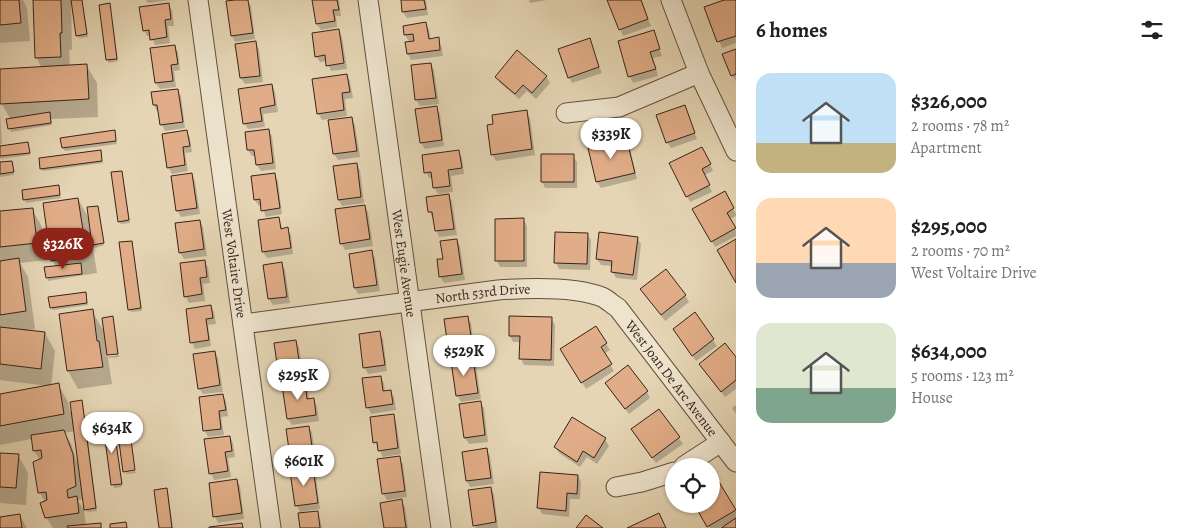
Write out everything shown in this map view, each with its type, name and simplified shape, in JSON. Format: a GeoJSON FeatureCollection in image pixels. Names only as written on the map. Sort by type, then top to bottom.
{"type":"FeatureCollection","features":[{"type":"Feature","properties":{"kind":"street","name":"West Voltaire Drive"},"geometry":{"type":"LineString","coordinates":[[198,0],[271,528]]}},
{"type":"Feature","properties":{"kind":"street","name":"West Eugie Avenue"},"geometry":{"type":"LineString","coordinates":[[368,0],[441,528]]}},
{"type":"Feature","properties":{"kind":"street"},"geometry":{"type":"LineString","coordinates":[[671,0],[699,73],[736,151]]}},
{"type":"Feature","properties":{"kind":"street"},"geometry":{"type":"LineString","coordinates":[[566,113],[618,107],[699,73]]}},
{"type":"Feature","properties":{"kind":"street","name":"North 53rd Drive"},"geometry":{"type":"LineString","coordinates":[[243,324],[520,288],[569,290],[603,298]]}},
{"type":"Feature","properties":{"kind":"street","name":"West Joan De Arc Avenue"},"geometry":{"type":"LineString","coordinates":[[603,298],[618,308],[633,326],[736,462]]}},
{"type":"Feature","properties":{"kind":"street"},"geometry":{"type":"LineString","coordinates":[[696,458],[720,442]]}},
{"type":"Feature","properties":{"kind":"street"},"geometry":{"type":"LineString","coordinates":[[616,487],[665,475]]}},
{"type":"Feature","properties":{"kind":"building"},"geometry":{"type":"Polygon","coordinates":[[[0,0],[19,0],[21,23],[0,25],[0,0]]]}},
{"type":"Feature","properties":{"kind":"building"},"geometry":{"type":"Polygon","coordinates":[[[33,0],[61,0],[61,57],[35,58],[33,0]]]}},
{"type":"Feature","properties":{"kind":"building"},"geometry":{"type":"Polygon","coordinates":[[[71,0],[82,0],[87,34],[76,36],[71,0]]]}},
{"type":"Feature","properties":{"kind":"building"},"geometry":{"type":"Polygon","coordinates":[[[248,0],[253,33],[231,36],[226,1],[248,0]]]}},
{"type":"Feature","properties":{"kind":"building"},"geometry":{"type":"Polygon","coordinates":[[[312,0],[337,0],[339,10],[333,10],[335,21],[316,24],[312,0]]]}},
{"type":"Feature","properties":{"kind":"building"},"geometry":{"type":"Polygon","coordinates":[[[401,0],[424,0],[426,9],[402,12],[401,0]]]}},
{"type":"Feature","properties":{"kind":"building"},"geometry":{"type":"Polygon","coordinates":[[[607,0],[641,0],[648,19],[619,30],[607,0]]]}},
{"type":"Feature","properties":{"kind":"building"},"geometry":{"type":"Polygon","coordinates":[[[724,0],[736,0],[736,36],[717,42],[704,7],[724,0]]]}},
{"type":"Feature","properties":{"kind":"building"},"geometry":{"type":"Polygon","coordinates":[[[110,3],[117,59],[106,60],[99,5],[110,3]]]}},
{"type":"Feature","properties":{"kind":"building"},"geometry":{"type":"Polygon","coordinates":[[[169,3],[171,19],[165,20],[167,37],[150,40],[149,30],[143,31],[139,7],[169,3]]]}},
{"type":"Feature","properties":{"kind":"building"},"geometry":{"type":"Polygon","coordinates":[[[426,22],[429,39],[439,37],[440,50],[407,54],[405,42],[414,41],[413,34],[404,35],[403,26],[426,22]]]}},
{"type":"Feature","properties":{"kind":"building"},"geometry":{"type":"Polygon","coordinates":[[[339,29],[344,63],[326,66],[325,55],[315,57],[312,33],[339,29]]]}},
{"type":"Feature","properties":{"kind":"building"},"geometry":{"type":"Polygon","coordinates":[[[654,30],[660,49],[650,52],[656,69],[628,77],[618,41],[654,30]]]}},
{"type":"Feature","properties":{"kind":"building"},"geometry":{"type":"Polygon","coordinates":[[[590,38],[599,67],[568,78],[558,49],[590,38]]]}},
{"type":"Feature","properties":{"kind":"building"},"geometry":{"type":"Polygon","coordinates":[[[256,41],[260,76],[240,78],[235,44],[256,41]]]}},
{"type":"Feature","properties":{"kind":"building"},"geometry":{"type":"Polygon","coordinates":[[[175,45],[178,64],[171,65],[173,81],[155,83],[150,48],[175,45]]]}},
{"type":"Feature","properties":{"kind":"building"},"geometry":{"type":"Polygon","coordinates":[[[736,49],[736,74],[731,76],[722,54],[736,49]]]}},
{"type":"Feature","properties":{"kind":"building"},"geometry":{"type":"Polygon","coordinates":[[[517,50],[547,76],[532,93],[523,85],[515,94],[495,77],[517,50]]]}},
{"type":"Feature","properties":{"kind":"building"},"geometry":{"type":"Polygon","coordinates":[[[431,63],[436,98],[415,100],[411,65],[431,63]]]}},
{"type":"Feature","properties":{"kind":"building"},"geometry":{"type":"Polygon","coordinates":[[[87,64],[89,99],[0,104],[0,69],[87,64]]]}},
{"type":"Feature","properties":{"kind":"building"},"geometry":{"type":"Polygon","coordinates":[[[347,74],[350,92],[342,93],[344,110],[317,114],[312,79],[347,74]]]}},
{"type":"Feature","properties":{"kind":"building"},"geometry":{"type":"Polygon","coordinates":[[[272,84],[275,105],[260,108],[262,121],[243,124],[238,89],[272,84]]]}},
{"type":"Feature","properties":{"kind":"building"},"geometry":{"type":"Polygon","coordinates":[[[178,89],[183,122],[160,125],[157,105],[153,105],[151,92],[178,89]]]}},
{"type":"Feature","properties":{"kind":"building"},"geometry":{"type":"Polygon","coordinates":[[[685,105],[695,133],[666,143],[656,115],[685,105]]]}},
{"type":"Feature","properties":{"kind":"building"},"geometry":{"type":"Polygon","coordinates":[[[437,106],[442,140],[420,143],[415,109],[437,106]]]}},
{"type":"Feature","properties":{"kind":"building"},"geometry":{"type":"Polygon","coordinates":[[[527,110],[532,149],[491,155],[487,125],[493,124],[492,115],[527,110]]]}},
{"type":"Feature","properties":{"kind":"building"},"geometry":{"type":"Polygon","coordinates":[[[50,112],[51,123],[8,129],[6,119],[50,112]]]}},
{"type":"Feature","properties":{"kind":"building"},"geometry":{"type":"Polygon","coordinates":[[[352,117],[357,151],[333,154],[328,120],[352,117]]]}},
{"type":"Feature","properties":{"kind":"building"},"geometry":{"type":"Polygon","coordinates":[[[269,129],[273,163],[256,165],[254,150],[247,150],[245,132],[269,129]]]}},
{"type":"Feature","properties":{"kind":"building"},"geometry":{"type":"Polygon","coordinates":[[[115,130],[116,141],[62,148],[60,138],[115,130]]]}},
{"type":"Feature","properties":{"kind":"building"},"geometry":{"type":"Polygon","coordinates":[[[187,130],[190,146],[183,147],[185,165],[167,168],[162,134],[187,130]]]}},
{"type":"Feature","properties":{"kind":"building"},"geometry":{"type":"Polygon","coordinates":[[[626,137],[635,173],[596,182],[588,148],[626,137]]]}},
{"type":"Feature","properties":{"kind":"building"},"geometry":{"type":"Polygon","coordinates":[[[28,142],[30,153],[0,156],[0,146],[28,142]]]}},
{"type":"Feature","properties":{"kind":"building"},"geometry":{"type":"Polygon","coordinates":[[[702,147],[711,164],[702,169],[710,185],[686,197],[669,163],[702,147]]]}},
{"type":"Feature","properties":{"kind":"building"},"geometry":{"type":"Polygon","coordinates":[[[101,150],[102,161],[40,169],[39,158],[101,150]]]}},
{"type":"Feature","properties":{"kind":"building"},"geometry":{"type":"Polygon","coordinates":[[[459,150],[462,168],[448,170],[450,186],[433,188],[431,172],[424,173],[422,155],[459,150]]]}},
{"type":"Feature","properties":{"kind":"building"},"geometry":{"type":"Polygon","coordinates":[[[541,154],[574,154],[574,182],[541,182],[541,154]]]}},
{"type":"Feature","properties":{"kind":"building"},"geometry":{"type":"Polygon","coordinates":[[[12,161],[14,172],[0,174],[0,162],[12,161]]]}},
{"type":"Feature","properties":{"kind":"building"},"geometry":{"type":"Polygon","coordinates":[[[357,163],[361,197],[338,200],[333,166],[357,163]]]}},
{"type":"Feature","properties":{"kind":"building"},"geometry":{"type":"Polygon","coordinates":[[[122,171],[129,220],[118,222],[111,172],[122,171]]]}},
{"type":"Feature","properties":{"kind":"building"},"geometry":{"type":"Polygon","coordinates":[[[192,173],[197,208],[176,211],[171,176],[192,173]]]}},
{"type":"Feature","properties":{"kind":"building"},"geometry":{"type":"Polygon","coordinates":[[[275,173],[280,208],[261,211],[260,199],[254,200],[251,176],[275,173]]]}},
{"type":"Feature","properties":{"kind":"building"},"geometry":{"type":"Polygon","coordinates":[[[59,185],[60,195],[23,200],[22,190],[59,185]]]}},
{"type":"Feature","properties":{"kind":"building"},"geometry":{"type":"Polygon","coordinates":[[[725,191],[734,208],[727,213],[736,228],[711,242],[692,209],[725,191]]]}},
{"type":"Feature","properties":{"kind":"building"},"geometry":{"type":"Polygon","coordinates":[[[449,194],[454,229],[435,231],[432,212],[428,212],[426,197],[449,194]]]}},
{"type":"Feature","properties":{"kind":"building"},"geometry":{"type":"Polygon","coordinates":[[[78,198],[87,256],[51,261],[43,203],[78,198]]]}},
{"type":"Feature","properties":{"kind":"building"},"geometry":{"type":"Polygon","coordinates":[[[365,205],[370,239],[340,244],[335,209],[365,205]]]}},
{"type":"Feature","properties":{"kind":"building"},"geometry":{"type":"Polygon","coordinates":[[[98,206],[104,243],[92,245],[87,207],[98,206]]]}},
{"type":"Feature","properties":{"kind":"building"},"geometry":{"type":"Polygon","coordinates":[[[33,208],[37,243],[0,247],[0,211],[33,208]]]}},
{"type":"Feature","properties":{"kind":"building"},"geometry":{"type":"Polygon","coordinates":[[[279,217],[281,229],[288,227],[291,248],[262,252],[258,220],[279,217]]]}},
{"type":"Feature","properties":{"kind":"building"},"geometry":{"type":"Polygon","coordinates":[[[524,218],[524,261],[495,261],[495,219],[524,218]]]}},
{"type":"Feature","properties":{"kind":"building"},"geometry":{"type":"Polygon","coordinates":[[[200,220],[204,249],[179,253],[175,223],[200,220]]]}},
{"type":"Feature","properties":{"kind":"building"},"geometry":{"type":"Polygon","coordinates":[[[555,232],[588,233],[587,264],[554,263],[555,232]]]}},
{"type":"Feature","properties":{"kind":"building"},"geometry":{"type":"Polygon","coordinates":[[[599,232],[638,237],[633,275],[611,272],[612,261],[596,259],[599,232]]]}},
{"type":"Feature","properties":{"kind":"building"},"geometry":{"type":"Polygon","coordinates":[[[457,239],[462,274],[439,277],[437,259],[443,259],[440,241],[457,239]]]}},
{"type":"Feature","properties":{"kind":"building"},"geometry":{"type":"Polygon","coordinates":[[[736,239],[736,283],[717,250],[736,239]]]}},
{"type":"Feature","properties":{"kind":"building"},"geometry":{"type":"Polygon","coordinates":[[[132,241],[141,308],[128,310],[119,242],[132,241]]]}},
{"type":"Feature","properties":{"kind":"building"},"geometry":{"type":"Polygon","coordinates":[[[372,250],[377,285],[354,288],[349,254],[372,250]]]}},
{"type":"Feature","properties":{"kind":"building"},"geometry":{"type":"Polygon","coordinates":[[[19,258],[26,311],[0,315],[0,261],[19,258]]]}},
{"type":"Feature","properties":{"kind":"building"},"geometry":{"type":"Polygon","coordinates":[[[205,260],[207,277],[200,278],[202,294],[184,297],[180,263],[205,260]]]}},
{"type":"Feature","properties":{"kind":"building"},"geometry":{"type":"Polygon","coordinates":[[[282,262],[287,297],[268,299],[263,265],[282,262]]]}},
{"type":"Feature","properties":{"kind":"building"},"geometry":{"type":"Polygon","coordinates":[[[81,263],[82,274],[46,278],[44,267],[81,263]]]}},
{"type":"Feature","properties":{"kind":"building"},"geometry":{"type":"Polygon","coordinates":[[[666,269],[686,295],[661,315],[640,289],[666,269]]]}},
{"type":"Feature","properties":{"kind":"building"},"geometry":{"type":"Polygon","coordinates":[[[86,292],[87,303],[50,308],[48,297],[86,292]]]}},
{"type":"Feature","properties":{"kind":"building"},"geometry":{"type":"Polygon","coordinates":[[[211,305],[213,318],[206,319],[209,340],[190,343],[186,309],[211,305]]]}},
{"type":"Feature","properties":{"kind":"building"},"geometry":{"type":"Polygon","coordinates":[[[93,309],[103,367],[67,371],[59,314],[93,309]]]}},
{"type":"Feature","properties":{"kind":"building"},"geometry":{"type":"Polygon","coordinates":[[[695,312],[714,339],[692,356],[673,329],[695,312]]]}},
{"type":"Feature","properties":{"kind":"building"},"geometry":{"type":"Polygon","coordinates":[[[113,316],[118,354],[107,355],[102,318],[113,316]]]}},
{"type":"Feature","properties":{"kind":"building"},"geometry":{"type":"Polygon","coordinates":[[[468,316],[473,350],[449,354],[444,319],[468,316]]]}},
{"type":"Feature","properties":{"kind":"building"},"geometry":{"type":"Polygon","coordinates":[[[509,316],[552,317],[551,360],[519,359],[520,336],[509,336],[509,316]]]}},
{"type":"Feature","properties":{"kind":"building"},"geometry":{"type":"Polygon","coordinates":[[[596,326],[607,343],[601,347],[612,364],[581,383],[560,349],[596,326]]]}},
{"type":"Feature","properties":{"kind":"building"},"geometry":{"type":"Polygon","coordinates":[[[0,327],[45,332],[41,369],[0,364],[0,327]]]}},
{"type":"Feature","properties":{"kind":"building"},"geometry":{"type":"Polygon","coordinates":[[[380,331],[385,365],[363,368],[359,334],[380,331]]]}},
{"type":"Feature","properties":{"kind":"building"},"geometry":{"type":"Polygon","coordinates":[[[296,340],[301,374],[279,377],[274,343],[296,340]]]}},
{"type":"Feature","properties":{"kind":"building"},"geometry":{"type":"Polygon","coordinates":[[[725,343],[736,357],[736,380],[721,392],[699,364],[725,343]]]}},
{"type":"Feature","properties":{"kind":"building"},"geometry":{"type":"Polygon","coordinates":[[[215,351],[220,385],[198,389],[193,354],[215,351]]]}},
{"type":"Feature","properties":{"kind":"building"},"geometry":{"type":"Polygon","coordinates":[[[473,358],[478,393],[456,396],[451,361],[473,358]]]}},
{"type":"Feature","properties":{"kind":"building"},"geometry":{"type":"Polygon","coordinates":[[[628,365],[648,391],[625,409],[605,383],[628,365]]]}},
{"type":"Feature","properties":{"kind":"building"},"geometry":{"type":"Polygon","coordinates":[[[381,376],[383,391],[391,390],[393,404],[366,408],[362,378],[381,376]]]}},
{"type":"Feature","properties":{"kind":"building"},"geometry":{"type":"Polygon","coordinates":[[[305,382],[307,399],[314,398],[316,415],[287,419],[282,385],[305,382]]]}},
{"type":"Feature","properties":{"kind":"building"},"geometry":{"type":"Polygon","coordinates":[[[59,383],[64,414],[0,426],[0,394],[59,383]]]}},
{"type":"Feature","properties":{"kind":"building"},"geometry":{"type":"Polygon","coordinates":[[[223,394],[226,410],[219,411],[221,429],[203,431],[199,397],[223,394]]]}},
{"type":"Feature","properties":{"kind":"building"},"geometry":{"type":"Polygon","coordinates":[[[82,400],[96,508],[84,510],[70,402],[82,400]]]}},
{"type":"Feature","properties":{"kind":"building"},"geometry":{"type":"Polygon","coordinates":[[[481,401],[485,435],[464,438],[459,404],[481,401]]]}},
{"type":"Feature","properties":{"kind":"building"},"geometry":{"type":"Polygon","coordinates":[[[659,409],[680,437],[652,458],[631,429],[659,409]]]}},
{"type":"Feature","properties":{"kind":"building"},"geometry":{"type":"Polygon","coordinates":[[[394,414],[398,448],[378,451],[377,442],[373,443],[370,417],[394,414]]]}},
{"type":"Feature","properties":{"kind":"building"},"geometry":{"type":"Polygon","coordinates":[[[572,417],[606,438],[594,458],[583,451],[577,462],[554,447],[572,417]]]}},
{"type":"Feature","properties":{"kind":"building"},"geometry":{"type":"Polygon","coordinates":[[[113,422],[122,484],[111,485],[103,424],[113,422]]]}},
{"type":"Feature","properties":{"kind":"building"},"geometry":{"type":"Polygon","coordinates":[[[309,426],[314,460],[291,463],[286,429],[309,426]]]}},
{"type":"Feature","properties":{"kind":"building"},"geometry":{"type":"Polygon","coordinates":[[[64,430],[73,454],[76,486],[67,490],[68,498],[77,496],[79,513],[45,518],[40,503],[47,500],[46,492],[38,493],[33,462],[42,458],[41,450],[33,451],[31,435],[64,430]]]}},
{"type":"Feature","properties":{"kind":"building"},"geometry":{"type":"Polygon","coordinates":[[[130,432],[135,470],[123,472],[118,434],[130,432]]]}},
{"type":"Feature","properties":{"kind":"building"},"geometry":{"type":"Polygon","coordinates":[[[230,436],[232,451],[225,452],[228,471],[209,474],[204,439],[230,436]]]}},
{"type":"Feature","properties":{"kind":"building"},"geometry":{"type":"Polygon","coordinates":[[[487,448],[491,478],[466,481],[462,452],[487,448]]]}},
{"type":"Feature","properties":{"kind":"building"},"geometry":{"type":"Polygon","coordinates":[[[0,453],[19,454],[16,488],[0,487],[0,453]]]}},
{"type":"Feature","properties":{"kind":"building"},"geometry":{"type":"Polygon","coordinates":[[[400,456],[405,491],[382,494],[377,459],[400,456]]]}},
{"type":"Feature","properties":{"kind":"building"},"geometry":{"type":"Polygon","coordinates":[[[313,468],[318,503],[295,506],[290,472],[313,468]]]}},
{"type":"Feature","properties":{"kind":"building"},"geometry":{"type":"Polygon","coordinates":[[[540,472],[578,475],[577,494],[567,493],[566,511],[537,508],[540,472]]]}},
{"type":"Feature","properties":{"kind":"building"},"geometry":{"type":"Polygon","coordinates":[[[237,479],[242,513],[213,517],[209,483],[237,479]]]}},
{"type":"Feature","properties":{"kind":"building"},"geometry":{"type":"Polygon","coordinates":[[[720,484],[736,510],[707,527],[699,513],[720,513],[720,484]]]}},
{"type":"Feature","properties":{"kind":"building"},"geometry":{"type":"Polygon","coordinates":[[[491,487],[496,522],[473,526],[468,490],[491,487]]]}},
{"type":"Feature","properties":{"kind":"building"},"geometry":{"type":"Polygon","coordinates":[[[167,488],[172,528],[159,528],[154,490],[167,488]]]}},
{"type":"Feature","properties":{"kind":"building"},"geometry":{"type":"Polygon","coordinates":[[[402,499],[406,528],[384,528],[380,503],[402,499]]]}},
{"type":"Feature","properties":{"kind":"building"},"geometry":{"type":"Polygon","coordinates":[[[318,511],[320,528],[300,528],[298,513],[318,511]]]}},
{"type":"Feature","properties":{"kind":"building"},"geometry":{"type":"Polygon","coordinates":[[[659,513],[666,528],[627,528],[659,513]]]}},
{"type":"Feature","properties":{"kind":"building"},"geometry":{"type":"Polygon","coordinates":[[[20,514],[22,528],[0,528],[0,517],[20,514]]]}},
{"type":"Feature","properties":{"kind":"building"},"geometry":{"type":"Polygon","coordinates":[[[586,515],[603,528],[576,528],[586,515]]]}},
{"type":"Feature","properties":{"kind":"building"},"geometry":{"type":"Polygon","coordinates":[[[736,518],[736,528],[721,528],[736,518]]]}},
{"type":"Feature","properties":{"kind":"building"},"geometry":{"type":"Polygon","coordinates":[[[126,522],[127,528],[110,528],[110,524],[126,522]]]}},
{"type":"Feature","properties":{"kind":"building"},"geometry":{"type":"Polygon","coordinates":[[[101,523],[101,528],[68,528],[67,526],[101,523]]]}},
{"type":"Feature","properties":{"kind":"building"},"geometry":{"type":"Polygon","coordinates":[[[242,523],[243,528],[209,528],[209,527],[242,523]]]}}]}
